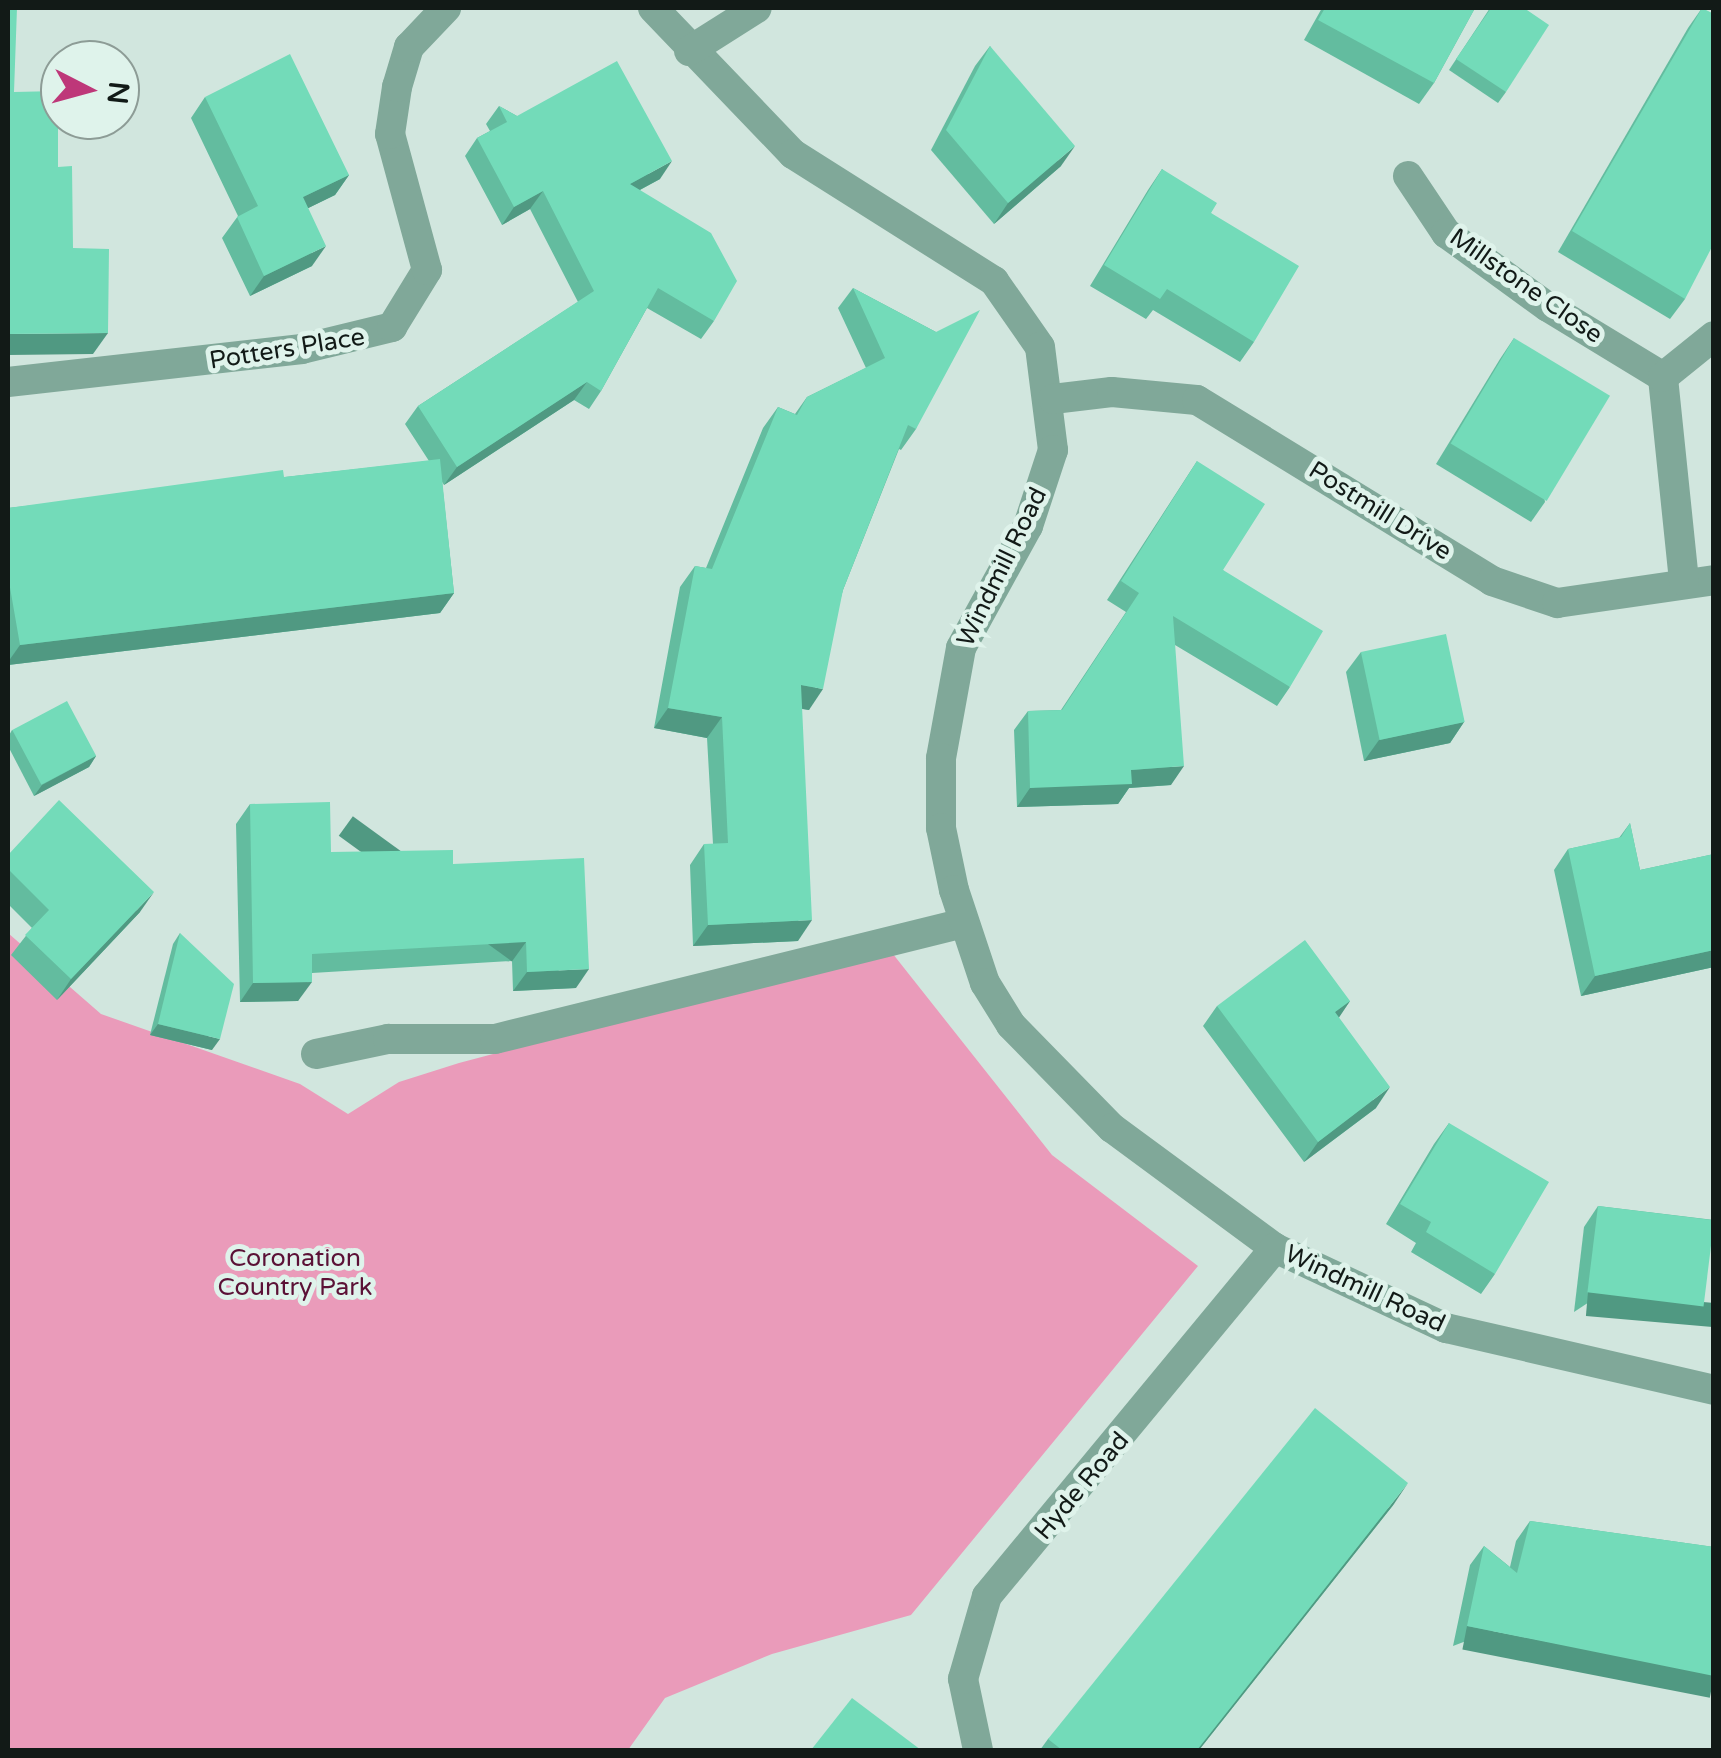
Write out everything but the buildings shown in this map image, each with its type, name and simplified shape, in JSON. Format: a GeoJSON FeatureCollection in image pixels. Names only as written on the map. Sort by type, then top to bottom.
{"type":"FeatureCollection","features":[{"type":"Feature","properties":{"kind":"street","name":"Potters Place"},"geometry":{"type":"LineString","coordinates":[[8,382],[302,349],[392,327],[427,270],[390,134],[397,87],[409,47],[446,8]]}},
{"type":"Feature","properties":{"kind":"street","name":"Windmill Road"},"geometry":{"type":"LineString","coordinates":[[653,8],[689,51],[793,154],[994,282],[1040,347],[1053,400],[1042,491],[961,648],[946,700],[940,828],[963,924],[985,983],[1052,1074],[1276,1248],[1446,1328],[1714,1390]]}},
{"type":"Feature","properties":{"kind":"street"},"geometry":{"type":"LineString","coordinates":[[689,51],[757,8]]}},
{"type":"Feature","properties":{"kind":"street","name":"Millstone Close"},"geometry":{"type":"LineString","coordinates":[[1408,176],[1446,232],[1548,307],[1663,377]]}},
{"type":"Feature","properties":{"kind":"street"},"geometry":{"type":"LineString","coordinates":[[1699,581],[1663,377],[1714,336]]}},
{"type":"Feature","properties":{"kind":"street","name":"Postmill Drive"},"geometry":{"type":"LineString","coordinates":[[1053,400],[1112,392],[1197,400],[1492,581],[1558,603],[1699,581]]}},
{"type":"Feature","properties":{"kind":"street"},"geometry":{"type":"LineString","coordinates":[[316,1054],[388,1038],[495,1038],[963,924]]}},
{"type":"Feature","properties":{"kind":"street","name":"Hyde Road"},"geometry":{"type":"LineString","coordinates":[[978,1750],[963,1680],[987,1596],[1276,1248]]}},
{"type":"Feature","properties":{"kind":"green space","name":"Coronation Country Park"},"geometry":{"type":"Polygon","coordinates":[[[8,933],[101,1014],[300,1084],[348,1114],[399,1082],[459,1063],[889,949],[1052,1155],[1198,1266],[911,1615],[772,1654],[665,1698],[628,1750],[8,1750],[8,933]]]}}]}
